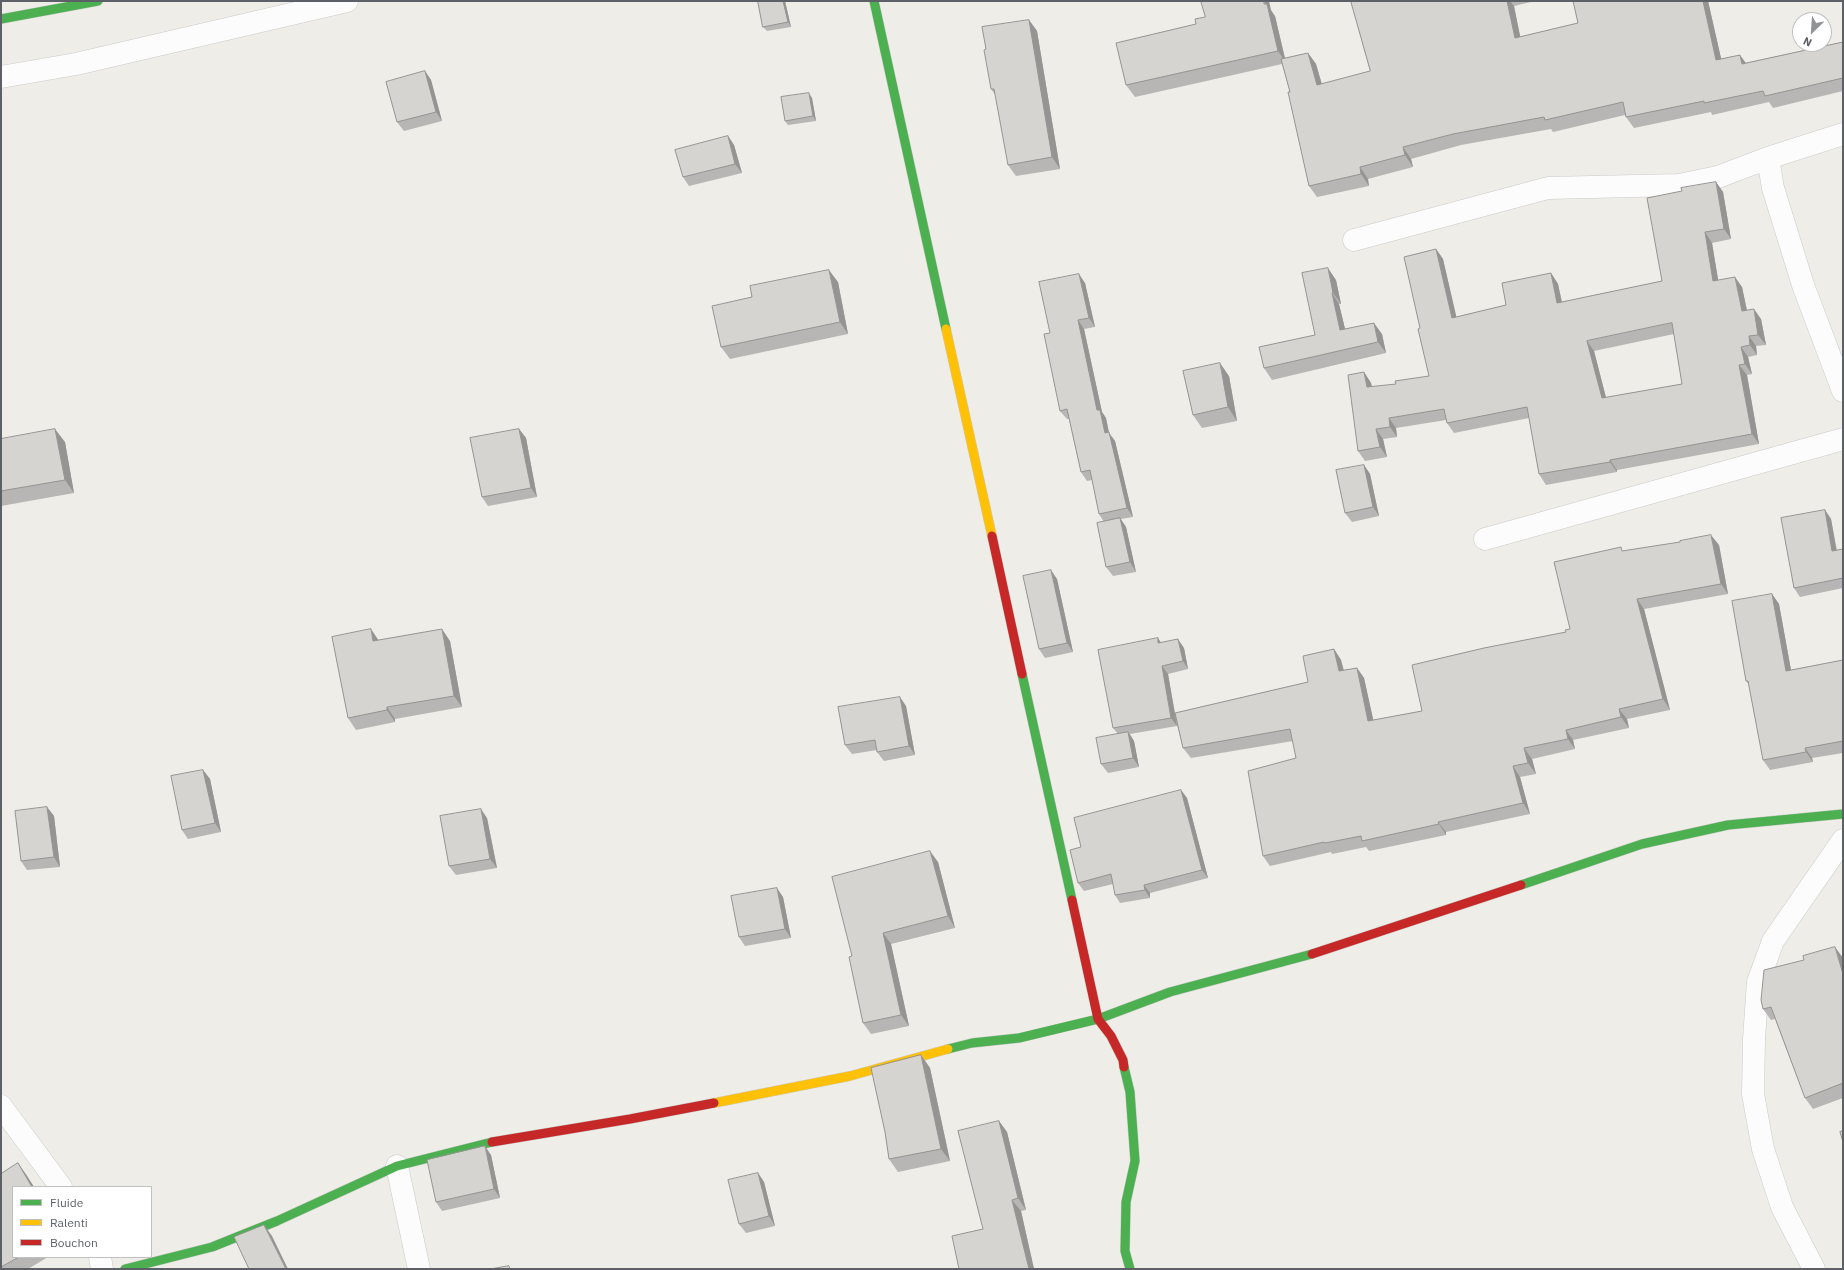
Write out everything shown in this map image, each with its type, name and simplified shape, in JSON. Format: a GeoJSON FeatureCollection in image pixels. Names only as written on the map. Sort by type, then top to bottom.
{"type":"FeatureCollection","features":[{"type":"Feature","properties":{"kind":"street"},"geometry":{"type":"LineString","coordinates":[[1,19],[98,1]]}},
{"type":"Feature","properties":{"kind":"street"},"geometry":{"type":"LineString","coordinates":[[1,77],[76,64],[293,7],[347,1]]}},
{"type":"Feature","properties":{"kind":"street"},"geometry":{"type":"LineString","coordinates":[[874,1],[1098,1019],[1111,1036],[1123,1060],[1130,1092],[1135,1161],[1126,1202],[1125,1251],[1130,1269]]}},
{"type":"Feature","properties":{"kind":"street"},"geometry":{"type":"LineString","coordinates":[[1354,240],[1548,188],[1679,185],[1718,177],[1768,158],[1843,134]]}},
{"type":"Feature","properties":{"kind":"street"},"geometry":{"type":"LineString","coordinates":[[1768,158],[1773,188],[1803,285],[1843,391]]}},
{"type":"Feature","properties":{"kind":"street"},"geometry":{"type":"LineString","coordinates":[[1485,539],[1843,439]]}},
{"type":"Feature","properties":{"kind":"street"},"geometry":{"type":"LineString","coordinates":[[125,1269],[212,1247],[277,1221],[397,1166],[480,1144],[630,1119],[796,1087],[850,1076],[972,1043],[1019,1038],[1098,1019],[1170,992],[1333,948],[1642,844],[1728,825],[1843,814]]}},
{"type":"Feature","properties":{"kind":"street"},"geometry":{"type":"LineString","coordinates":[[1814,1269],[1782,1207],[1762,1149],[1753,1094],[1754,1038],[1758,982],[1773,940],[1843,840]]}},
{"type":"Feature","properties":{"kind":"street"},"geometry":{"type":"LineString","coordinates":[[1,1106],[50,1169],[60,1186]]}},
{"type":"Feature","properties":{"kind":"street"},"geometry":{"type":"LineString","coordinates":[[397,1166],[419,1269]]}},
{"type":"Feature","properties":{"kind":"street"},"geometry":{"type":"LineString","coordinates":[[100,1258],[102,1269]]}},
{"type":"Feature","properties":{"kind":"building"},"geometry":{"type":"Polygon","coordinates":[[[758,1],[783,1],[788,22],[763,27],[758,1]]]}},
{"type":"Feature","properties":{"kind":"building"},"geometry":{"type":"Polygon","coordinates":[[[1201,1],[1264,1],[1264,4],[1267,4],[1278,51],[1126,85],[1116,43],[1196,24],[1195,19],[1205,17],[1201,1]]]}},
{"type":"Feature","properties":{"kind":"building"},"geometry":{"type":"Polygon","coordinates":[[[1351,1],[1507,1],[1515,38],[1578,23],[1573,1],[1703,1],[1716,60],[1740,55],[1742,64],[1797,52],[1832,52],[1832,44],[1843,42],[1843,78],[1765,96],[1763,91],[1626,117],[1623,102],[1545,120],[1544,117],[1453,134],[1403,147],[1405,155],[1360,167],[1361,174],[1309,186],[1288,92],[1290,92],[1281,59],[1308,53],[1317,85],[1370,71],[1351,1]]]}},
{"type":"Feature","properties":{"kind":"building"},"geometry":{"type":"Polygon","coordinates":[[[1029,20],[1052,157],[1008,165],[994,89],[991,89],[984,50],[986,49],[982,27],[1029,20]]]}},
{"type":"Feature","properties":{"kind":"building"},"geometry":{"type":"Polygon","coordinates":[[[425,71],[436,112],[397,122],[386,82],[425,71]]]}},
{"type":"Feature","properties":{"kind":"building"},"geometry":{"type":"Polygon","coordinates":[[[809,93],[813,116],[785,121],[781,97],[809,93]]]}},
{"type":"Feature","properties":{"kind":"building"},"geometry":{"type":"Polygon","coordinates":[[[728,136],[735,164],[683,177],[675,150],[728,136]]]}},
{"type":"Feature","properties":{"kind":"building"},"geometry":{"type":"Polygon","coordinates":[[[1716,182],[1724,229],[1705,232],[1713,281],[1735,277],[1742,311],[1754,309],[1758,335],[1749,336],[1750,345],[1741,347],[1745,364],[1739,365],[1752,434],[1610,460],[1610,462],[1539,474],[1527,407],[1447,423],[1444,409],[1389,418],[1390,427],[1376,429],[1380,447],[1358,451],[1348,375],[1364,372],[1367,387],[1396,384],[1395,381],[1429,376],[1404,257],[1436,249],[1452,318],[1506,305],[1502,283],[1551,273],[1557,303],[1662,281],[1647,198],[1682,191],[1681,188],[1716,182]],[[1672,323],[1587,341],[1602,398],[1682,384],[1672,323]]]}},
{"type":"Feature","properties":{"kind":"building"},"geometry":{"type":"Polygon","coordinates":[[[1328,268],[1340,330],[1374,323],[1378,342],[1264,368],[1259,347],[1315,335],[1302,273],[1328,268]]]}},
{"type":"Feature","properties":{"kind":"building"},"geometry":{"type":"Polygon","coordinates":[[[829,270],[840,322],[721,347],[712,306],[752,297],[750,286],[829,270]]]}},
{"type":"Feature","properties":{"kind":"building"},"geometry":{"type":"Polygon","coordinates":[[[1079,274],[1089,318],[1078,320],[1097,410],[1100,410],[1105,433],[1109,432],[1127,508],[1099,514],[1090,470],[1081,472],[1067,409],[1060,411],[1044,334],[1050,333],[1039,282],[1079,274]]]}},
{"type":"Feature","properties":{"kind":"building"},"geometry":{"type":"Polygon","coordinates":[[[1220,363],[1228,407],[1193,415],[1183,371],[1220,363]]]}},
{"type":"Feature","properties":{"kind":"building"},"geometry":{"type":"Polygon","coordinates":[[[55,429],[65,480],[1,491],[1,439],[55,429]]]}},
{"type":"Feature","properties":{"kind":"building"},"geometry":{"type":"Polygon","coordinates":[[[519,429],[531,488],[482,497],[470,438],[519,429]]]}},
{"type":"Feature","properties":{"kind":"building"},"geometry":{"type":"Polygon","coordinates":[[[1364,465],[1373,507],[1345,513],[1336,470],[1364,465]]]}},
{"type":"Feature","properties":{"kind":"building"},"geometry":{"type":"Polygon","coordinates":[[[1825,510],[1832,551],[1843,549],[1843,578],[1794,588],[1781,518],[1825,510]]]}},
{"type":"Feature","properties":{"kind":"building"},"geometry":{"type":"Polygon","coordinates":[[[1120,518],[1130,562],[1106,567],[1097,523],[1120,518]]]}},
{"type":"Feature","properties":{"kind":"building"},"geometry":{"type":"Polygon","coordinates":[[[1711,535],[1721,584],[1637,599],[1663,699],[1619,709],[1621,717],[1566,730],[1568,739],[1524,748],[1528,763],[1513,766],[1523,803],[1362,841],[1361,836],[1324,842],[1263,856],[1248,771],[1296,758],[1290,729],[1183,748],[1175,713],[1308,682],[1303,656],[1334,649],[1339,671],[1357,668],[1368,721],[1422,711],[1412,665],[1484,648],[1566,632],[1565,630],[1570,629],[1554,562],[1621,547],[1622,551],[1680,542],[1711,535]]]}},
{"type":"Feature","properties":{"kind":"building"},"geometry":{"type":"Polygon","coordinates":[[[1051,570],[1067,643],[1039,649],[1023,576],[1051,570]]]}},
{"type":"Feature","properties":{"kind":"building"},"geometry":{"type":"Polygon","coordinates":[[[1772,594],[1786,671],[1843,660],[1843,741],[1805,748],[1806,752],[1763,760],[1748,681],[1746,681],[1732,601],[1772,594]]]}},
{"type":"Feature","properties":{"kind":"building"},"geometry":{"type":"Polygon","coordinates":[[[371,629],[373,641],[442,629],[454,696],[387,707],[387,710],[348,718],[332,637],[371,629]]]}},
{"type":"Feature","properties":{"kind":"building"},"geometry":{"type":"Polygon","coordinates":[[[1158,638],[1158,643],[1178,639],[1183,661],[1162,666],[1171,718],[1113,728],[1098,650],[1158,638]]]}},
{"type":"Feature","properties":{"kind":"building"},"geometry":{"type":"Polygon","coordinates":[[[900,697],[909,746],[877,752],[875,740],[845,745],[838,707],[900,697]]]}},
{"type":"Feature","properties":{"kind":"building"},"geometry":{"type":"Polygon","coordinates":[[[1128,732],[1133,758],[1101,764],[1096,738],[1128,732]]]}},
{"type":"Feature","properties":{"kind":"building"},"geometry":{"type":"Polygon","coordinates":[[[203,770],[215,823],[182,830],[171,776],[203,770]]]}},
{"type":"Feature","properties":{"kind":"building"},"geometry":{"type":"Polygon","coordinates":[[[1181,790],[1202,870],[1144,885],[1145,890],[1115,895],[1111,874],[1078,883],[1070,850],[1081,847],[1074,818],[1181,790]]]}},
{"type":"Feature","properties":{"kind":"building"},"geometry":{"type":"Polygon","coordinates":[[[47,807],[54,857],[21,861],[15,811],[47,807]]]}},
{"type":"Feature","properties":{"kind":"building"},"geometry":{"type":"Polygon","coordinates":[[[481,809],[490,859],[449,866],[440,816],[481,809]]]}},
{"type":"Feature","properties":{"kind":"building"},"geometry":{"type":"Polygon","coordinates":[[[930,851],[948,916],[883,933],[901,1015],[863,1023],[849,957],[852,956],[832,877],[930,851]]]}},
{"type":"Feature","properties":{"kind":"building"},"geometry":{"type":"Polygon","coordinates":[[[777,888],[785,929],[739,937],[731,896],[777,888]]]}},
{"type":"Feature","properties":{"kind":"building"},"geometry":{"type":"Polygon","coordinates":[[[1835,947],[1843,974],[1843,1083],[1805,1098],[1771,1007],[1763,1009],[1761,1000],[1764,970],[1804,960],[1803,956],[1835,947]]]}},
{"type":"Feature","properties":{"kind":"building"},"geometry":{"type":"Polygon","coordinates":[[[921,1055],[941,1149],[889,1159],[885,1132],[871,1068],[921,1055]]]}},
{"type":"Feature","properties":{"kind":"building"},"geometry":{"type":"Polygon","coordinates":[[[999,1121],[1018,1198],[1012,1200],[1029,1269],[959,1269],[952,1236],[983,1229],[958,1131],[999,1121]]]}},
{"type":"Feature","properties":{"kind":"building"},"geometry":{"type":"Polygon","coordinates":[[[1843,1131],[1843,1142],[1840,1132],[1843,1131]]]}},
{"type":"Feature","properties":{"kind":"building"},"geometry":{"type":"Polygon","coordinates":[[[485,1146],[494,1189],[436,1202],[427,1160],[485,1146]]]}},
{"type":"Feature","properties":{"kind":"building"},"geometry":{"type":"Polygon","coordinates":[[[18,1163],[31,1186],[12,1186],[12,1258],[17,1258],[1,1267],[1,1174],[18,1163]]]}},
{"type":"Feature","properties":{"kind":"building"},"geometry":{"type":"Polygon","coordinates":[[[758,1173],[769,1216],[739,1224],[728,1180],[758,1173]]]}},
{"type":"Feature","properties":{"kind":"building"},"geometry":{"type":"Polygon","coordinates":[[[264,1225],[286,1269],[249,1269],[234,1237],[264,1225]]]}},
{"type":"Feature","properties":{"kind":"building"},"geometry":{"type":"Polygon","coordinates":[[[509,1266],[510,1269],[491,1269],[509,1266]]]}},
{"type":"Feature","properties":{"kind":"traffic: fast"},"geometry":{"type":"LineString","coordinates":[[1,19],[98,1]]}},
{"type":"Feature","properties":{"kind":"traffic: fast"},"geometry":{"type":"LineString","coordinates":[[874,1],[946,329]]}},
{"type":"Feature","properties":{"kind":"traffic: fast"},"geometry":{"type":"LineString","coordinates":[[1022,674],[1072,900]]}},
{"type":"Feature","properties":{"kind":"traffic: fast"},"geometry":{"type":"LineString","coordinates":[[1521,885],[1642,844],[1728,825],[1843,814]]}},
{"type":"Feature","properties":{"kind":"traffic: fast"},"geometry":{"type":"LineString","coordinates":[[948,1049],[972,1043],[1019,1038],[1098,1019],[1170,992],[1312,954]]}},
{"type":"Feature","properties":{"kind":"traffic: fast"},"geometry":{"type":"LineString","coordinates":[[1124,1067],[1130,1092],[1135,1161],[1126,1202],[1125,1251],[1130,1269]]}},
{"type":"Feature","properties":{"kind":"traffic: fast"},"geometry":{"type":"LineString","coordinates":[[125,1269],[212,1247],[277,1221],[397,1166],[492,1142]]}},
{"type":"Feature","properties":{"kind":"traffic: slow"},"geometry":{"type":"LineString","coordinates":[[946,329],[992,536]]}},
{"type":"Feature","properties":{"kind":"traffic: slow"},"geometry":{"type":"LineString","coordinates":[[714,1103],[850,1076],[948,1049]]}},
{"type":"Feature","properties":{"kind":"traffic: jam"},"geometry":{"type":"LineString","coordinates":[[992,536],[1022,674]]}},
{"type":"Feature","properties":{"kind":"traffic: jam"},"geometry":{"type":"LineString","coordinates":[[1312,954],[1521,885]]}},
{"type":"Feature","properties":{"kind":"traffic: jam"},"geometry":{"type":"LineString","coordinates":[[1072,900],[1098,1019],[1111,1036],[1123,1060],[1124,1067]]}},
{"type":"Feature","properties":{"kind":"traffic: jam"},"geometry":{"type":"LineString","coordinates":[[492,1142],[630,1119],[714,1103]]}}]}
